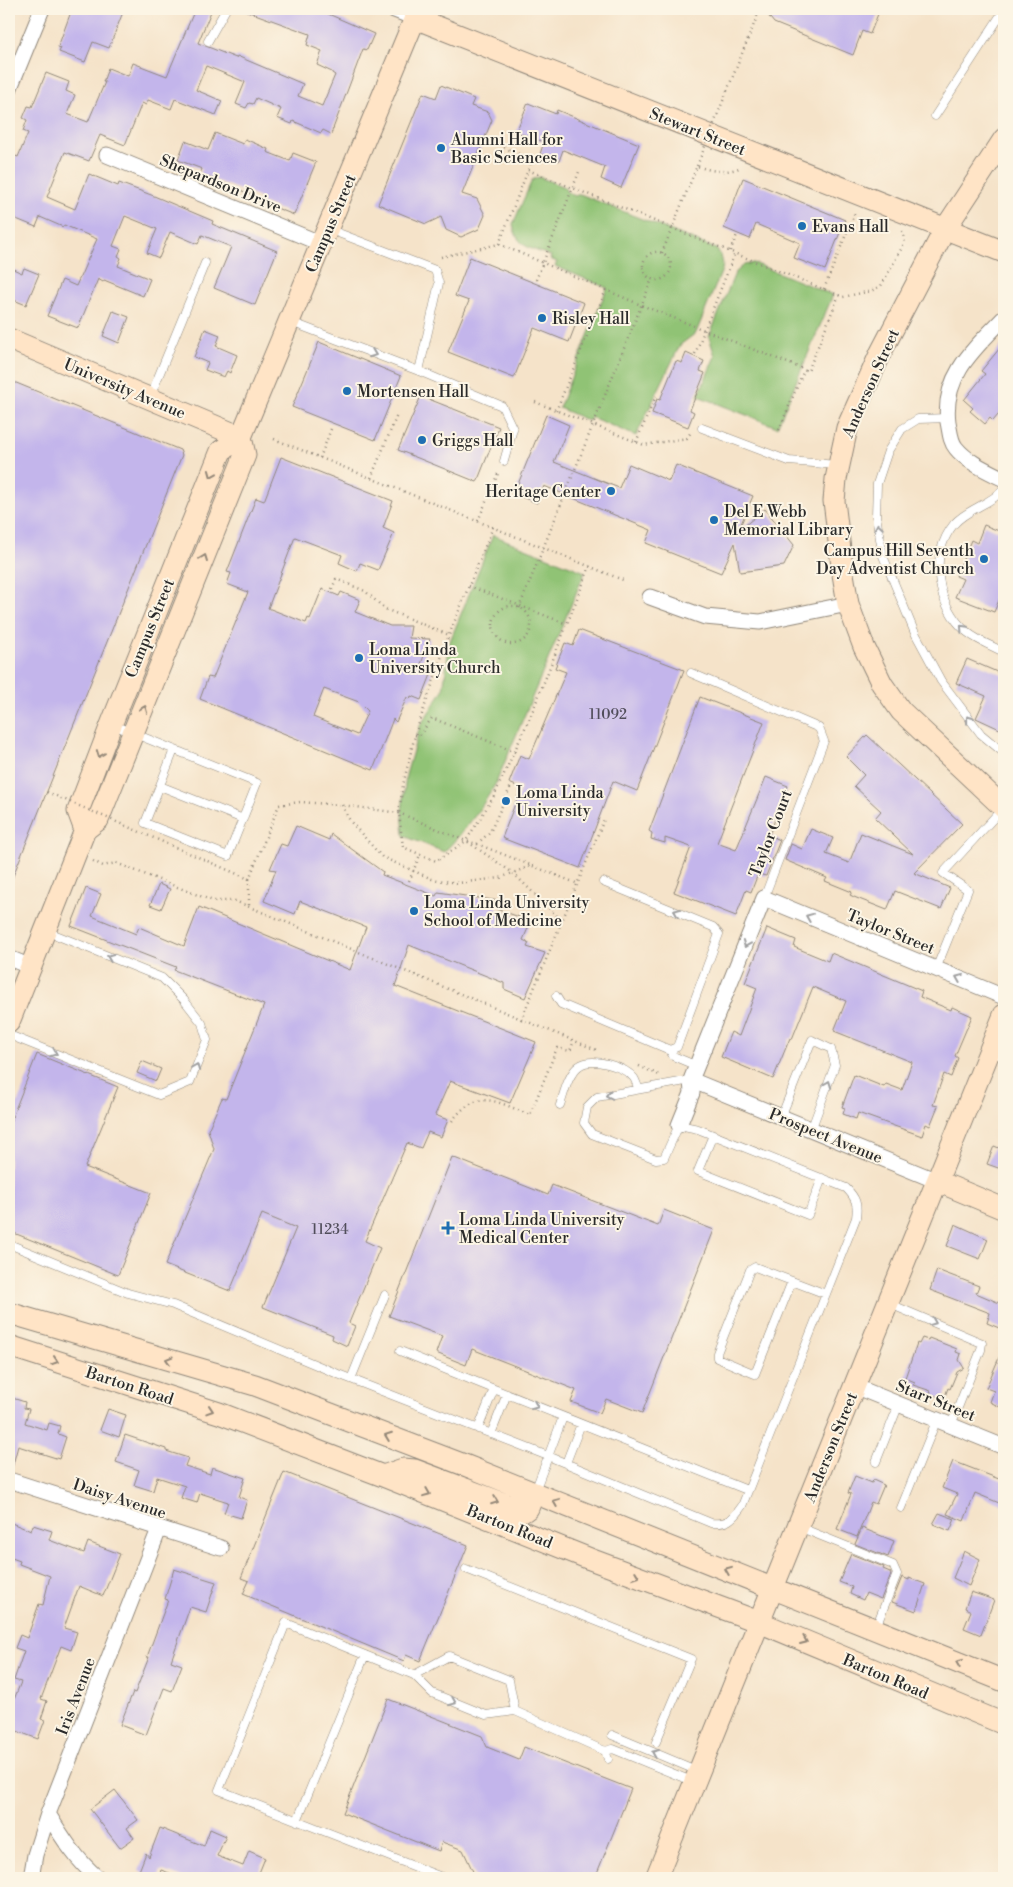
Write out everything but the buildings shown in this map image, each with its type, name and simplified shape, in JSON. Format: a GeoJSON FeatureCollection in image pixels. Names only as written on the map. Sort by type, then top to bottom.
{"type":"FeatureCollection","features":[{"type":"Feature","properties":{"kind":"main road","name":"Stewart Street"},"geometry":{"type":"LineString","coordinates":[[417,14],[1004,252]]}},
{"type":"Feature","properties":{"kind":"main road","name":"Campus Street"},"geometry":{"type":"LineString","coordinates":[[9,1022],[85,830],[98,820],[134,734],[245,455],[242,437],[417,14]]}},
{"type":"Feature","properties":{"kind":"main road","name":"Anderson Street"},"geometry":{"type":"LineString","coordinates":[[1004,139],[945,229],[880,352],[846,428],[838,465],[834,500],[848,604],[869,659],[882,684],[901,711],[1004,807]]}},
{"type":"Feature","properties":{"kind":"main road","name":"University Avenue"},"geometry":{"type":"LineString","coordinates":[[9,339],[242,437]]}},
{"type":"Feature","properties":{"kind":"main road","name":"Campus Street"},"geometry":{"type":"LineString","coordinates":[[85,830],[78,811],[111,725],[221,451],[242,437]]}},
{"type":"Feature","properties":{"kind":"main road","name":"Anderson Street"},"geometry":{"type":"LineString","coordinates":[[656,1878],[938,1182],[997,1054],[1004,1015]]}},
{"type":"Feature","properties":{"kind":"main road","name":"Prospect Avenue"},"geometry":{"type":"LineString","coordinates":[[938,1182],[1004,1209]]}},
{"type":"Feature","properties":{"kind":"main road","name":"Barton Road"},"geometry":{"type":"LineString","coordinates":[[9,1312],[255,1385],[534,1493],[1004,1682]]}},
{"type":"Feature","properties":{"kind":"main road","name":"Barton Road"},"geometry":{"type":"LineString","coordinates":[[9,1346],[220,1413],[590,1559],[759,1622],[1004,1724]]}},
{"type":"Feature","properties":{"kind":"main road"},"geometry":{"type":"LineString","coordinates":[[383,1476],[403,1469],[415,1470],[524,1511],[528,1508],[534,1493]]}},
{"type":"Feature","properties":{"kind":"street"},"geometry":{"type":"LineString","coordinates":[[9,90],[42,9]]}},
{"type":"Feature","properties":{"kind":"street","name":"Stewart Street"},"geometry":{"type":"LineString","coordinates":[[392,9],[417,14]]}},
{"type":"Feature","properties":{"kind":"street","name":"Shepardson Drive"},"geometry":{"type":"LineString","coordinates":[[107,155],[325,237]]}},
{"type":"Feature","properties":{"kind":"street"},"geometry":{"type":"LineString","coordinates":[[1004,318],[968,354],[952,384],[947,402],[950,436],[955,446],[961,453],[981,467],[1004,479]]}},
{"type":"Feature","properties":{"kind":"street"},"geometry":{"type":"LineString","coordinates":[[650,598],[705,617],[760,622],[848,604]]}},
{"type":"Feature","properties":{"kind":"street","name":"Taylor Street"},"geometry":{"type":"LineString","coordinates":[[764,898],[1004,997]]}},
{"type":"Feature","properties":{"kind":"street","name":"Taylor Court"},"geometry":{"type":"LineString","coordinates":[[694,1073],[764,898]]}},
{"type":"Feature","properties":{"kind":"street"},"geometry":{"type":"LineString","coordinates":[[9,958],[31,967]]}},
{"type":"Feature","properties":{"kind":"street"},"geometry":{"type":"LineString","coordinates":[[679,1125],[692,1093],[694,1073]]}},
{"type":"Feature","properties":{"kind":"street","name":"Prospect Avenue"},"geometry":{"type":"LineString","coordinates":[[694,1073],[780,1117],[938,1182]]}},
{"type":"Feature","properties":{"kind":"street","name":"Starr Street"},"geometry":{"type":"LineString","coordinates":[[854,1386],[1004,1447]]}},
{"type":"Feature","properties":{"kind":"street","name":"Daisy Avenue"},"geometry":{"type":"LineString","coordinates":[[9,1480],[221,1548]]}},
{"type":"Feature","properties":{"kind":"street","name":"Iris Avenue"},"geometry":{"type":"LineString","coordinates":[[31,1878],[34,1855],[48,1814],[160,1529]]}},
{"type":"Feature","properties":{"kind":"street"},"geometry":{"type":"LineString","coordinates":[[48,1814],[62,1836],[90,1872],[98,1878]]}},
{"type":"Feature","properties":{"kind":"lane"},"geometry":{"type":"LineString","coordinates":[[208,41],[226,9]]}},
{"type":"Feature","properties":{"kind":"lane"},"geometry":{"type":"LineString","coordinates":[[935,116],[1004,10]]}},
{"type":"Feature","properties":{"kind":"lane"},"geometry":{"type":"LineString","coordinates":[[325,237],[435,270],[439,282],[419,371]]}},
{"type":"Feature","properties":{"kind":"lane"},"geometry":{"type":"LineString","coordinates":[[149,398],[205,263]]}},
{"type":"Feature","properties":{"kind":"lane"},"geometry":{"type":"LineString","coordinates":[[290,321],[419,371],[502,406],[513,429],[504,460]]}},
{"type":"Feature","properties":{"kind":"lane"},"geometry":{"type":"LineString","coordinates":[[948,418],[918,419],[902,430],[888,452],[877,484],[876,516],[883,556],[914,631],[941,681],[981,734],[1004,753]]}},
{"type":"Feature","properties":{"kind":"lane"},"geometry":{"type":"LineString","coordinates":[[702,428],[789,461],[838,465]]}},
{"type":"Feature","properties":{"kind":"lane"},"geometry":{"type":"LineString","coordinates":[[1004,489],[991,500],[972,510],[954,525],[943,546],[939,578],[940,588],[948,609],[965,631],[974,638],[1004,652]]}},
{"type":"Feature","properties":{"kind":"lane","name":"Taylor Court"},"geometry":{"type":"LineString","coordinates":[[691,673],[819,728],[824,741],[764,898]]}},
{"type":"Feature","properties":{"kind":"lane"},"geometry":{"type":"LineString","coordinates":[[111,725],[134,734],[257,783],[228,856],[145,824],[174,750]]}},
{"type":"Feature","properties":{"kind":"lane"},"geometry":{"type":"LineString","coordinates":[[160,786],[243,819]]}},
{"type":"Feature","properties":{"kind":"lane"},"geometry":{"type":"LineString","coordinates":[[936,969],[968,890],[943,873],[1004,807]]}},
{"type":"Feature","properties":{"kind":"lane"},"geometry":{"type":"LineString","coordinates":[[603,882],[713,927],[719,934],[677,1047],[670,1050]]}},
{"type":"Feature","properties":{"kind":"lane"},"geometry":{"type":"LineString","coordinates":[[9,1035],[159,1095],[190,1082],[207,1040],[202,1023],[184,1000],[162,978],[46,930]]}},
{"type":"Feature","properties":{"kind":"lane"},"geometry":{"type":"LineString","coordinates":[[556,996],[561,1004],[670,1050],[673,1056],[694,1073]]}},
{"type":"Feature","properties":{"kind":"lane"},"geometry":{"type":"LineString","coordinates":[[780,1117],[812,1040],[831,1049],[835,1065],[811,1130]]}},
{"type":"Feature","properties":{"kind":"lane"},"geometry":{"type":"LineString","coordinates":[[560,1106],[579,1066],[592,1061],[623,1070],[634,1078],[639,1089]]}},
{"type":"Feature","properties":{"kind":"lane"},"geometry":{"type":"LineString","coordinates":[[9,1244],[128,1293],[173,1305],[351,1379],[566,1463],[711,1523],[722,1524],[734,1518],[742,1506],[856,1218],[858,1206],[855,1198],[846,1188],[713,1135],[679,1125],[664,1158],[656,1159],[592,1134],[584,1122],[587,1107],[597,1097],[639,1089],[694,1073]]}},
{"type":"Feature","properties":{"kind":"lane"},"geometry":{"type":"LineString","coordinates":[[713,1135],[698,1171],[789,1208],[808,1215],[822,1178]]}},
{"type":"Feature","properties":{"kind":"lane"},"geometry":{"type":"LineString","coordinates":[[792,1281],[755,1374],[717,1358],[717,1353],[750,1270],[753,1268],[755,1267],[792,1281],[826,1294]]}},
{"type":"Feature","properties":{"kind":"lane"},"geometry":{"type":"LineString","coordinates":[[351,1379],[384,1294]]}},
{"type":"Feature","properties":{"kind":"lane"},"geometry":{"type":"LineString","coordinates":[[888,1303],[982,1343],[981,1350],[901,1508]]}},
{"type":"Feature","properties":{"kind":"lane"},"geometry":{"type":"LineString","coordinates":[[400,1351],[747,1490]]}},
{"type":"Feature","properties":{"kind":"lane"},"geometry":{"type":"LineString","coordinates":[[478,1429],[494,1389]]}},
{"type":"Feature","properties":{"kind":"lane"},"geometry":{"type":"LineString","coordinates":[[491,1434],[507,1394]]}},
{"type":"Feature","properties":{"kind":"lane"},"geometry":{"type":"LineString","coordinates":[[876,1462],[900,1404]]}},
{"type":"Feature","properties":{"kind":"lane"},"geometry":{"type":"LineString","coordinates":[[534,1493],[563,1417]]}},
{"type":"Feature","properties":{"kind":"lane"},"geometry":{"type":"LineString","coordinates":[[566,1463],[582,1424]]}},
{"type":"Feature","properties":{"kind":"lane"},"geometry":{"type":"LineString","coordinates":[[798,1526],[893,1565],[897,1574],[875,1630]]}},
{"type":"Feature","properties":{"kind":"lane"},"geometry":{"type":"LineString","coordinates":[[466,1569],[691,1659],[656,1742]]}},
{"type":"Feature","properties":{"kind":"lane"},"geometry":{"type":"LineString","coordinates":[[444,1878],[219,1790],[286,1623],[414,1675],[432,1693],[486,1715],[515,1711],[609,1753],[696,1776]]}},
{"type":"Feature","properties":{"kind":"lane"},"geometry":{"type":"LineString","coordinates":[[297,1820],[365,1655]]}},
{"type":"Feature","properties":{"kind":"lane"},"geometry":{"type":"LineString","coordinates":[[414,1675],[449,1656],[509,1680],[515,1711]]}},
{"type":"Feature","properties":{"kind":"lane"},"geometry":{"type":"LineString","coordinates":[[612,1735],[696,1776]]}},
{"type":"Feature","properties":{"kind":"path"},"geometry":{"type":"LineString","coordinates":[[662,253],[758,14]]}},
{"type":"Feature","properties":{"kind":"path"},"geometry":{"type":"LineString","coordinates":[[499,244],[532,160],[503,148]]}},
{"type":"Feature","properties":{"kind":"path"},"geometry":{"type":"LineString","coordinates":[[697,166],[708,170],[727,171],[736,170],[745,165]]}},
{"type":"Feature","properties":{"kind":"path"},"geometry":{"type":"LineString","coordinates":[[528,170],[843,297],[872,291],[881,286],[905,242],[900,228]]}},
{"type":"Feature","properties":{"kind":"path"},"geometry":{"type":"LineString","coordinates":[[536,280],[579,172]]}},
{"type":"Feature","properties":{"kind":"path"},"geometry":{"type":"LineString","coordinates":[[824,289],[856,211]]}},
{"type":"Feature","properties":{"kind":"path"},"geometry":{"type":"LineString","coordinates":[[730,251],[737,235]]}},
{"type":"Feature","properties":{"kind":"path"},"geometry":{"type":"LineString","coordinates":[[441,257],[499,244],[641,305],[808,371],[838,295]]}},
{"type":"Feature","properties":{"kind":"path"},"geometry":{"type":"LineString","coordinates":[[652,253],[662,253],[670,262],[670,271],[661,279],[652,278],[645,272],[645,258],[652,253]]}},
{"type":"Feature","properties":{"kind":"path"},"geometry":{"type":"LineString","coordinates":[[695,354],[735,253]]}},
{"type":"Feature","properties":{"kind":"path"},"geometry":{"type":"LineString","coordinates":[[519,607],[652,278]]}},
{"type":"Feature","properties":{"kind":"path"},"geometry":{"type":"LineString","coordinates":[[556,411],[606,290]]}},
{"type":"Feature","properties":{"kind":"path"},"geometry":{"type":"LineString","coordinates":[[779,430],[804,370]]}},
{"type":"Feature","properties":{"kind":"path"},"geometry":{"type":"LineString","coordinates":[[636,442],[656,396]]}},
{"type":"Feature","properties":{"kind":"path"},"geometry":{"type":"LineString","coordinates":[[535,402],[644,445],[687,438],[695,425],[702,428]]}},
{"type":"Feature","properties":{"kind":"path"},"geometry":{"type":"LineString","coordinates":[[370,478],[397,416]]}},
{"type":"Feature","properties":{"kind":"path"},"geometry":{"type":"LineString","coordinates":[[320,458],[331,429]]}},
{"type":"Feature","properties":{"kind":"path"},"geometry":{"type":"LineString","coordinates":[[274,439],[623,580]]}},
{"type":"Feature","properties":{"kind":"path"},"geometry":{"type":"LineString","coordinates":[[478,522],[504,460]]}},
{"type":"Feature","properties":{"kind":"path"},"geometry":{"type":"LineString","coordinates":[[493,528],[449,635],[415,735],[403,785],[400,813],[403,848],[420,855],[436,861],[466,841],[494,796],[515,752],[590,566]]}},
{"type":"Feature","properties":{"kind":"path"},"geometry":{"type":"LineString","coordinates":[[332,589],[336,579],[365,591],[385,609],[449,635]]}},
{"type":"Feature","properties":{"kind":"path"},"geometry":{"type":"LineString","coordinates":[[470,586],[519,607],[567,624]]}},
{"type":"Feature","properties":{"kind":"path"},"geometry":{"type":"LineString","coordinates":[[507,607],[519,607],[528,616],[531,628],[529,634],[525,639],[514,644],[502,641],[494,632],[494,619],[501,610],[507,607]]}},
{"type":"Feature","properties":{"kind":"path"},"geometry":{"type":"LineString","coordinates":[[415,735],[419,736],[432,718],[515,752]]}},
{"type":"Feature","properties":{"kind":"path"},"geometry":{"type":"LineString","coordinates":[[478,844],[490,832],[510,786]]}},
{"type":"Feature","properties":{"kind":"path"},"geometry":{"type":"LineString","coordinates":[[47,792],[249,879]]}},
{"type":"Feature","properties":{"kind":"path"},"geometry":{"type":"LineString","coordinates":[[249,907],[249,879],[279,805],[300,802],[342,805],[400,813],[466,841],[576,883]]}},
{"type":"Feature","properties":{"kind":"path"},"geometry":{"type":"LineString","coordinates":[[342,805],[350,821],[382,857],[432,879],[458,883],[500,878],[533,865]]}},
{"type":"Feature","properties":{"kind":"path"},"geometry":{"type":"LineString","coordinates":[[521,1020],[576,883],[605,817]]}},
{"type":"Feature","properties":{"kind":"path"},"geometry":{"type":"LineString","coordinates":[[466,841],[513,873],[561,920]]}},
{"type":"Feature","properties":{"kind":"path"},"geometry":{"type":"LineString","coordinates":[[409,881],[420,855]]}},
{"type":"Feature","properties":{"kind":"path"},"geometry":{"type":"LineString","coordinates":[[93,861],[103,866],[116,863],[213,901],[234,901],[600,1051]]}},
{"type":"Feature","properties":{"kind":"path"},"geometry":{"type":"LineString","coordinates":[[452,1121],[470,1103],[482,1099],[500,1103],[530,1115],[557,1048],[566,1052],[570,1051],[574,1040]]}},
{"type":"Feature","properties":{"kind":"path"},"geometry":{"type":"LineString","coordinates":[[634,1064],[660,1075]]}},
{"type":"Feature","properties":{"kind":"green space"},"geometry":{"type":"Polygon","coordinates":[[[539,177],[564,187],[567,192],[575,196],[580,194],[716,249],[723,262],[722,270],[696,333],[680,345],[636,436],[591,417],[589,421],[559,408],[607,288],[555,266],[557,262],[550,259],[551,256],[531,249],[518,238],[513,224],[532,180],[539,177]]]}},
{"type":"Feature","properties":{"kind":"green space"},"geometry":{"type":"Polygon","coordinates":[[[754,263],[833,295],[777,427],[698,396],[715,356],[709,337],[735,273],[744,265],[754,263]]]}},
{"type":"Feature","properties":{"kind":"green space"},"geometry":{"type":"Polygon","coordinates":[[[493,535],[585,572],[496,783],[472,819],[444,852],[404,836],[402,811],[406,775],[420,726],[443,690],[450,641],[493,535]]]}},
{"type":"Feature","properties":{"kind":"place","name":"Alumni Hall for Basic Sciences"},"geometry":{"type":"Point","coordinates":[441,148]}},
{"type":"Feature","properties":{"kind":"place","name":"Evans Hall"},"geometry":{"type":"Point","coordinates":[802,226]}},
{"type":"Feature","properties":{"kind":"place","name":"Risley Hall"},"geometry":{"type":"Point","coordinates":[542,318]}},
{"type":"Feature","properties":{"kind":"place","name":"Mortensen Hall"},"geometry":{"type":"Point","coordinates":[347,391]}},
{"type":"Feature","properties":{"kind":"place","name":"Griggs Hall"},"geometry":{"type":"Point","coordinates":[422,440]}},
{"type":"Feature","properties":{"kind":"place","name":"Heritage Center"},"geometry":{"type":"Point","coordinates":[611,491]}},
{"type":"Feature","properties":{"kind":"place","name":"Del E Webb Memorial Library"},"geometry":{"type":"Point","coordinates":[714,520]}},
{"type":"Feature","properties":{"kind":"place","name":"Campus Hill Seventh Day Adventist Church"},"geometry":{"type":"Point","coordinates":[984,559]}},
{"type":"Feature","properties":{"kind":"place","name":"Loma Linda University Church"},"geometry":{"type":"Point","coordinates":[359,658]}},
{"type":"Feature","properties":{"kind":"place","name":"Loma Linda University"},"geometry":{"type":"Point","coordinates":[506,801]}},
{"type":"Feature","properties":{"kind":"place","name":"Loma Linda University School of Medicine"},"geometry":{"type":"Point","coordinates":[414,911]}},
{"type":"Feature","properties":{"kind":"place","name":"Loma Linda University Medical Center"},"geometry":{"type":"Point","coordinates":[448,1228]}}]}
